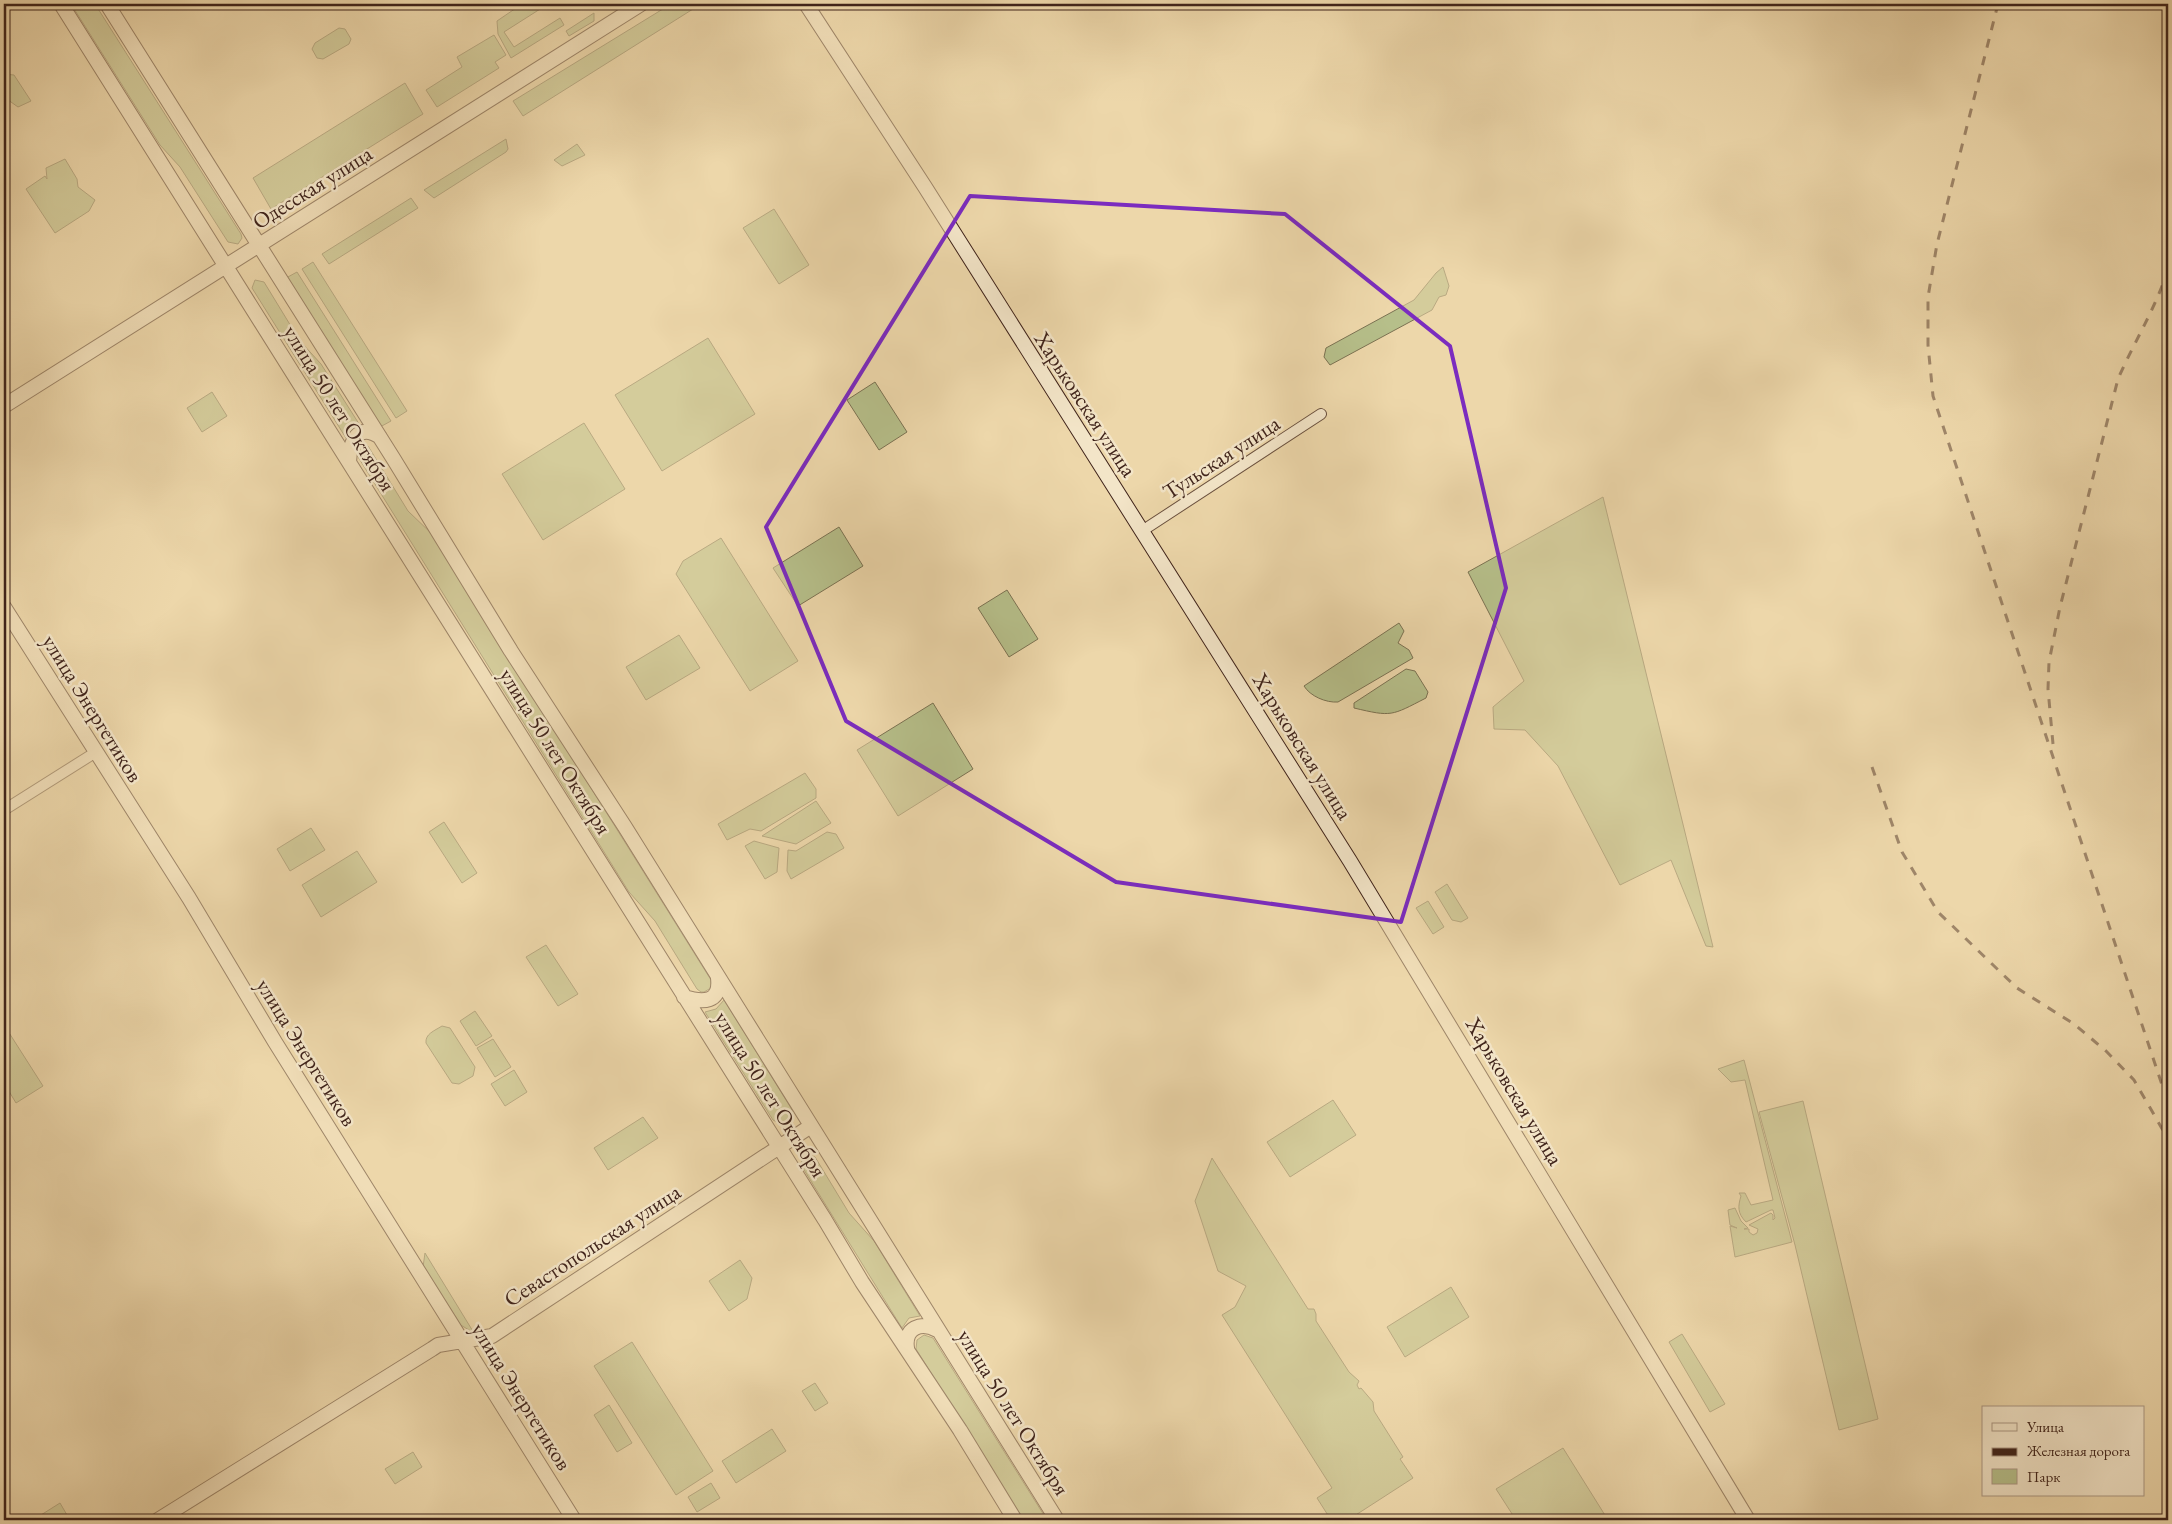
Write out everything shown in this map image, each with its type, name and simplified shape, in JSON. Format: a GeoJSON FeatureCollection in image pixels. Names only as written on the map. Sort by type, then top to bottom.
{"type":"FeatureCollection","features":[{"type":"Feature","properties":{"kind":"street","name":"улица 50 лет Октября"},"geometry":{"type":"LineString","coordinates":[[61,4],[227,266],[862,1282],[960,1430],[1015,1520]]}},
{"type":"Feature","properties":{"kind":"street","name":"улица 50 лет Октября"},"geometry":{"type":"LineString","coordinates":[[107,4],[380,437],[511,651],[625,827],[1056,1520]]}},
{"type":"Feature","properties":{"kind":"street","name":"Одесская улица"},"geometry":{"type":"LineString","coordinates":[[4,406],[642,4]]}},
{"type":"Feature","properties":{"kind":"street","name":"Харьковская улица"},"geometry":{"type":"LineString","coordinates":[[806,4],[1354,867],[1748,1520]]}},
{"type":"Feature","properties":{"kind":"street","name":"Тульская улица"},"geometry":{"type":"LineString","coordinates":[[1142,531],[1320,414]]}},
{"type":"Feature","properties":{"kind":"street"},"geometry":{"type":"LineString","coordinates":[[349,462],[352,441],[357,435],[365,432],[373,433],[380,437]]}},
{"type":"Feature","properties":{"kind":"street","name":"улица Энергетиков"},"geometry":{"type":"LineString","coordinates":[[4,607],[190,898],[270,1034],[574,1520]]}},
{"type":"Feature","properties":{"kind":"street"},"geometry":{"type":"LineString","coordinates":[[4,810],[96,752]]}},
{"type":"Feature","properties":{"kind":"street"},"geometry":{"type":"LineString","coordinates":[[684,997],[702,1002],[710,999],[716,994],[719,986],[718,978]]}},
{"type":"Feature","properties":{"kind":"street","name":"Севастопольская улица"},"geometry":{"type":"LineString","coordinates":[[158,1520],[432,1348],[438,1345],[492,1336],[811,1126]]}},
{"type":"Feature","properties":{"kind":"street"},"geometry":{"type":"LineString","coordinates":[[906,1348],[908,1334],[914,1327],[921,1324],[937,1330]]}},
{"type":"Feature","properties":{"kind":"highlighted area"},"geometry":{"type":"Polygon","coordinates":[[[970,196],[1285,214],[1450,346],[1506,588],[1401,922],[1116,882],[846,721],[766,527],[970,196]]]}},
{"type":"Feature","properties":{"kind":"green space"},"geometry":{"type":"Polygon","coordinates":[[[71,4],[95,4],[241,234],[242,238],[238,244],[228,242],[180,167],[160,145],[71,4]]]}},
{"type":"Feature","properties":{"kind":"green space"},"geometry":{"type":"Polygon","coordinates":[[[522,4],[548,4],[504,32],[514,47],[560,18],[564,25],[511,58],[498,34],[497,21],[522,4]]]}},
{"type":"Feature","properties":{"kind":"green space"},"geometry":{"type":"Polygon","coordinates":[[[671,4],[701,4],[523,116],[513,101],[671,4]]]}},
{"type":"Feature","properties":{"kind":"green space"},"geometry":{"type":"Polygon","coordinates":[[[594,13],[594,21],[569,36],[566,31],[594,13]]]}},
{"type":"Feature","properties":{"kind":"green space"},"geometry":{"type":"Polygon","coordinates":[[[339,28],[345,29],[351,39],[349,44],[323,59],[317,58],[312,49],[315,43],[339,28]]]}},
{"type":"Feature","properties":{"kind":"green space"},"geometry":{"type":"Polygon","coordinates":[[[494,35],[506,55],[495,62],[499,68],[437,107],[426,90],[462,67],[457,57],[494,35]]]}},
{"type":"Feature","properties":{"kind":"green space"},"geometry":{"type":"Polygon","coordinates":[[[4,74],[14,75],[31,101],[18,107],[4,97],[4,74]]]}},
{"type":"Feature","properties":{"kind":"green space"},"geometry":{"type":"Polygon","coordinates":[[[405,83],[423,114],[271,209],[253,178],[405,83]]]}},
{"type":"Feature","properties":{"kind":"green space"},"geometry":{"type":"Polygon","coordinates":[[[506,139],[508,149],[506,152],[434,198],[424,190],[506,139]]]}},
{"type":"Feature","properties":{"kind":"green space"},"geometry":{"type":"Polygon","coordinates":[[[577,144],[585,155],[562,166],[554,160],[577,144]]]}},
{"type":"Feature","properties":{"kind":"green space"},"geometry":{"type":"Polygon","coordinates":[[[65,159],[77,179],[78,187],[95,200],[89,211],[55,233],[26,189],[45,176],[47,179],[46,168],[65,159]]]}},
{"type":"Feature","properties":{"kind":"green space"},"geometry":{"type":"Polygon","coordinates":[[[411,198],[418,208],[329,264],[322,254],[411,198]]]}},
{"type":"Feature","properties":{"kind":"green space"},"geometry":{"type":"Polygon","coordinates":[[[774,209],[809,265],[779,284],[743,228],[774,209]]]}},
{"type":"Feature","properties":{"kind":"green space"},"geometry":{"type":"Polygon","coordinates":[[[313,262],[407,411],[396,418],[302,269],[313,262]]]}},
{"type":"Feature","properties":{"kind":"green space"},"geometry":{"type":"Polygon","coordinates":[[[1443,267],[1449,286],[1446,295],[1439,297],[1432,310],[1330,365],[1324,357],[1326,348],[1414,300],[1443,267]]]}},
{"type":"Feature","properties":{"kind":"green space"},"geometry":{"type":"Polygon","coordinates":[[[297,272],[391,421],[380,427],[286,278],[297,272]]]}},
{"type":"Feature","properties":{"kind":"green space"},"geometry":{"type":"Polygon","coordinates":[[[255,280],[264,282],[300,341],[321,364],[361,427],[352,430],[346,438],[252,288],[255,280]]]}},
{"type":"Feature","properties":{"kind":"green space"},"geometry":{"type":"Polygon","coordinates":[[[708,338],[755,414],[662,471],[615,395],[708,338]]]}},
{"type":"Feature","properties":{"kind":"green space"},"geometry":{"type":"Polygon","coordinates":[[[875,382],[907,432],[879,450],[847,400],[875,382]]]}},
{"type":"Feature","properties":{"kind":"green space"},"geometry":{"type":"Polygon","coordinates":[[[212,392],[227,416],[202,432],[187,408],[212,392]]]}},
{"type":"Feature","properties":{"kind":"green space"},"geometry":{"type":"Polygon","coordinates":[[[584,423],[625,489],[543,540],[502,474],[584,423]]]}},
{"type":"Feature","properties":{"kind":"green space"},"geometry":{"type":"Polygon","coordinates":[[[362,443],[368,446],[408,511],[433,535],[711,980],[711,988],[704,992],[697,989],[655,921],[629,892],[355,452],[359,444],[362,443]]]}},
{"type":"Feature","properties":{"kind":"green space"},"geometry":{"type":"Polygon","coordinates":[[[1603,497],[1713,947],[1706,946],[1671,860],[1620,885],[1558,766],[1525,730],[1494,729],[1493,707],[1524,681],[1468,572],[1603,497]]]}},
{"type":"Feature","properties":{"kind":"green space"},"geometry":{"type":"Polygon","coordinates":[[[839,527],[863,566],[798,606],[773,568],[839,527]]]}},
{"type":"Feature","properties":{"kind":"green space"},"geometry":{"type":"Polygon","coordinates":[[[721,538],[798,661],[750,691],[676,574],[683,561],[721,538]]]}},
{"type":"Feature","properties":{"kind":"green space"},"geometry":{"type":"Polygon","coordinates":[[[1007,590],[1038,639],[1009,657],[978,608],[1007,590]]]}},
{"type":"Feature","properties":{"kind":"green space"},"geometry":{"type":"Polygon","coordinates":[[[1399,623],[1404,631],[1398,643],[1409,650],[1413,658],[1338,702],[1319,698],[1310,693],[1304,686],[1399,623]]]}},
{"type":"Feature","properties":{"kind":"green space"},"geometry":{"type":"Polygon","coordinates":[[[679,635],[700,668],[646,700],[626,667],[679,635]]]}},
{"type":"Feature","properties":{"kind":"green space"},"geometry":{"type":"Polygon","coordinates":[[[1406,669],[1415,671],[1428,692],[1426,698],[1398,711],[1384,714],[1354,708],[1354,703],[1406,669]]]}},
{"type":"Feature","properties":{"kind":"green space"},"geometry":{"type":"Polygon","coordinates":[[[933,703],[973,769],[898,816],[857,750],[933,703]]]}},
{"type":"Feature","properties":{"kind":"green space"},"geometry":{"type":"Polygon","coordinates":[[[805,773],[816,789],[816,798],[761,831],[750,829],[727,840],[718,824],[805,773]]]}},
{"type":"Feature","properties":{"kind":"green space"},"geometry":{"type":"Polygon","coordinates":[[[816,801],[831,823],[796,844],[762,836],[816,801]]]}},
{"type":"Feature","properties":{"kind":"green space"},"geometry":{"type":"Polygon","coordinates":[[[444,822],[477,873],[462,883],[429,832],[444,822]]]}},
{"type":"Feature","properties":{"kind":"green space"},"geometry":{"type":"Polygon","coordinates":[[[311,828],[325,850],[290,871],[277,849],[311,828]]]}},
{"type":"Feature","properties":{"kind":"green space"},"geometry":{"type":"Polygon","coordinates":[[[827,832],[836,834],[844,848],[791,879],[787,871],[788,850],[796,851],[827,832]]]}},
{"type":"Feature","properties":{"kind":"green space"},"geometry":{"type":"Polygon","coordinates":[[[754,841],[779,848],[777,872],[765,879],[745,846],[754,841]]]}},
{"type":"Feature","properties":{"kind":"green space"},"geometry":{"type":"Polygon","coordinates":[[[357,851],[377,882],[321,917],[302,885],[357,851]]]}},
{"type":"Feature","properties":{"kind":"green space"},"geometry":{"type":"Polygon","coordinates":[[[1447,884],[1468,918],[1461,922],[1452,920],[1435,892],[1447,884]]]}},
{"type":"Feature","properties":{"kind":"green space"},"geometry":{"type":"Polygon","coordinates":[[[1428,901],[1444,927],[1433,934],[1416,908],[1428,901]]]}},
{"type":"Feature","properties":{"kind":"green space"},"geometry":{"type":"Polygon","coordinates":[[[546,945],[578,994],[558,1006],[526,957],[546,945]]]}},
{"type":"Feature","properties":{"kind":"green space"},"geometry":{"type":"Polygon","coordinates":[[[724,1000],[791,1108],[793,1114],[788,1123],[782,1125],[773,1120],[705,1012],[716,1009],[724,1000]]]}},
{"type":"Feature","properties":{"kind":"green space"},"geometry":{"type":"Polygon","coordinates":[[[475,1011],[492,1036],[476,1046],[460,1021],[475,1011]]]}},
{"type":"Feature","properties":{"kind":"green space"},"geometry":{"type":"Polygon","coordinates":[[[442,1026],[450,1028],[475,1067],[473,1076],[459,1084],[452,1083],[426,1043],[427,1037],[442,1026]]]}},
{"type":"Feature","properties":{"kind":"green space"},"geometry":{"type":"Polygon","coordinates":[[[6,1028],[43,1086],[16,1103],[4,1083],[4,1029],[6,1028]]]}},
{"type":"Feature","properties":{"kind":"green space"},"geometry":{"type":"Polygon","coordinates":[[[493,1039],[511,1067],[495,1077],[477,1048],[493,1039]]]}},
{"type":"Feature","properties":{"kind":"green space"},"geometry":{"type":"Polygon","coordinates":[[[1744,1060],[1792,1242],[1735,1257],[1730,1226],[1737,1228],[1730,1225],[1728,1210],[1735,1208],[1741,1221],[1748,1228],[1744,1229],[1749,1229],[1749,1232],[1753,1235],[1757,1233],[1758,1229],[1749,1225],[1771,1213],[1773,1220],[1775,1218],[1773,1210],[1771,1210],[1746,1222],[1741,1216],[1739,1209],[1741,1196],[1739,1193],[1745,1193],[1751,1205],[1773,1200],[1745,1080],[1731,1082],[1718,1069],[1744,1060]]]}},
{"type":"Feature","properties":{"kind":"green space"},"geometry":{"type":"Polygon","coordinates":[[[514,1070],[527,1092],[505,1106],[491,1084],[514,1070]]]}},
{"type":"Feature","properties":{"kind":"green space"},"geometry":{"type":"Polygon","coordinates":[[[1333,1100],[1356,1135],[1290,1177],[1267,1142],[1333,1100]]]}},
{"type":"Feature","properties":{"kind":"green space"},"geometry":{"type":"Polygon","coordinates":[[[1803,1101],[1878,1419],[1839,1430],[1795,1245],[1759,1112],[1803,1101]]]}},
{"type":"Feature","properties":{"kind":"green space"},"geometry":{"type":"Polygon","coordinates":[[[643,1117],[658,1138],[608,1170],[594,1148],[643,1117]]]}},
{"type":"Feature","properties":{"kind":"green space"},"geometry":{"type":"Polygon","coordinates":[[[808,1154],[815,1157],[849,1213],[874,1241],[920,1316],[909,1318],[902,1328],[801,1165],[802,1158],[808,1154]]]}},
{"type":"Feature","properties":{"kind":"green space"},"geometry":{"type":"Polygon","coordinates":[[[1212,1158],[1308,1309],[1314,1309],[1316,1321],[1349,1372],[1359,1381],[1357,1385],[1359,1389],[1361,1388],[1373,1402],[1374,1411],[1403,1457],[1400,1459],[1413,1478],[1348,1520],[1331,1520],[1317,1498],[1332,1488],[1222,1315],[1235,1307],[1246,1286],[1218,1271],[1195,1201],[1212,1158]]]}},
{"type":"Feature","properties":{"kind":"green space"},"geometry":{"type":"Polygon","coordinates":[[[425,1253],[474,1333],[459,1324],[423,1267],[425,1253]]]}},
{"type":"Feature","properties":{"kind":"green space"},"geometry":{"type":"Polygon","coordinates":[[[740,1260],[752,1278],[747,1299],[729,1311],[709,1281],[740,1260]]]}},
{"type":"Feature","properties":{"kind":"green space"},"geometry":{"type":"Polygon","coordinates":[[[1451,1287],[1469,1317],[1405,1357],[1387,1327],[1451,1287]]]}},
{"type":"Feature","properties":{"kind":"green space"},"geometry":{"type":"Polygon","coordinates":[[[1682,1334],[1725,1404],[1710,1412],[1669,1342],[1682,1334]]]}},
{"type":"Feature","properties":{"kind":"green space"},"geometry":{"type":"Polygon","coordinates":[[[924,1335],[933,1338],[1047,1520],[1023,1520],[916,1349],[917,1340],[924,1335]]]}},
{"type":"Feature","properties":{"kind":"green space"},"geometry":{"type":"Polygon","coordinates":[[[632,1342],[713,1471],[676,1495],[594,1366],[632,1342]]]}},
{"type":"Feature","properties":{"kind":"green space"},"geometry":{"type":"Polygon","coordinates":[[[815,1383],[828,1403],[815,1411],[802,1391],[815,1383]]]}},
{"type":"Feature","properties":{"kind":"green space"},"geometry":{"type":"Polygon","coordinates":[[[609,1405],[632,1443],[617,1452],[594,1415],[609,1405]]]}},
{"type":"Feature","properties":{"kind":"green space"},"geometry":{"type":"Polygon","coordinates":[[[772,1429],[786,1451],[736,1483],[722,1461],[772,1429]]]}},
{"type":"Feature","properties":{"kind":"green space"},"geometry":{"type":"Polygon","coordinates":[[[1563,1448],[1608,1520],[1516,1520],[1496,1489],[1563,1448]]]}},
{"type":"Feature","properties":{"kind":"green space"},"geometry":{"type":"Polygon","coordinates":[[[413,1452],[422,1467],[395,1484],[385,1469],[413,1452]]]}},
{"type":"Feature","properties":{"kind":"green space"},"geometry":{"type":"Polygon","coordinates":[[[711,1483],[720,1498],[697,1512],[688,1497],[711,1483]]]}},
{"type":"Feature","properties":{"kind":"green space"},"geometry":{"type":"Polygon","coordinates":[[[60,1503],[67,1515],[59,1520],[33,1520],[60,1503]]]}},
{"type":"Feature","properties":{"kind":"railway"},"geometry":{"type":"LineString","coordinates":[[1998,4],[1937,244],[1928,297],[1928,345],[1933,396],[2168,1103]]}},
{"type":"Feature","properties":{"kind":"railway"},"geometry":{"type":"LineString","coordinates":[[2053,744],[2048,689],[2049,662],[2060,607],[2118,379],[2151,311],[2168,269]]}},
{"type":"Feature","properties":{"kind":"railway"},"geometry":{"type":"LineString","coordinates":[[1872,767],[1902,852],[1938,912],[2017,988],[2074,1024],[2106,1051],[2134,1080],[2168,1139]]}},
{"type":"Feature","properties":{"kind":"railway"},"geometry":{"type":"LineString","coordinates":[[2167,1085],[2164,1026],[2168,990]]}}]}
